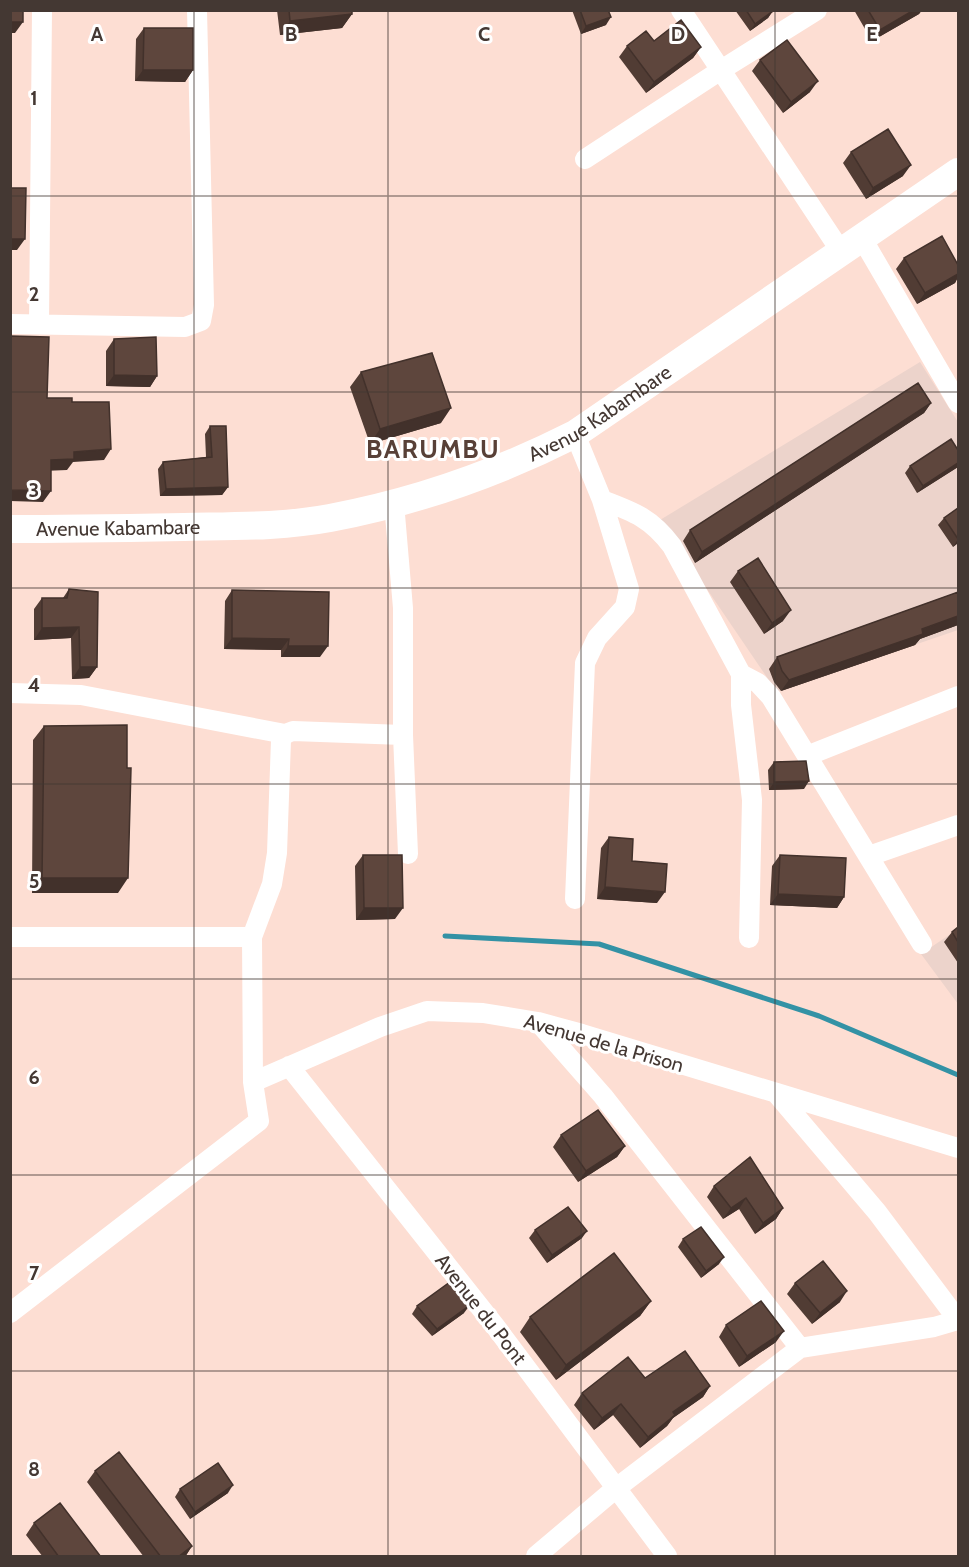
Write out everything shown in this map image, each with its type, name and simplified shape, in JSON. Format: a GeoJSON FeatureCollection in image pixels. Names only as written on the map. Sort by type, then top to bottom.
{"type":"FeatureCollection","features":[{"type":"Feature","properties":{"kind":"main road","name":"Avenue Kabambare"},"geometry":{"type":"LineString","coordinates":[[10,529],[262,526],[329,518],[394,503],[478,477],[527,458],[575,434],[852,247],[958,172]]}},
{"type":"Feature","properties":{"kind":"street"},"geometry":{"type":"LineString","coordinates":[[39,324],[42,10]]}},
{"type":"Feature","properties":{"kind":"street"},"geometry":{"type":"LineString","coordinates":[[10,324],[185,327],[201,321],[204,305],[197,10]]}},
{"type":"Feature","properties":{"kind":"street"},"geometry":{"type":"LineString","coordinates":[[681,10],[721,69],[852,247],[958,403]]}},
{"type":"Feature","properties":{"kind":"street"},"geometry":{"type":"LineString","coordinates":[[585,159],[721,69],[817,10]]}},
{"type":"Feature","properties":{"kind":"street"},"geometry":{"type":"LineString","coordinates":[[575,434],[602,500],[629,589],[625,607],[597,638],[585,663],[575,899]]}},
{"type":"Feature","properties":{"kind":"street"},"geometry":{"type":"LineString","coordinates":[[602,500],[641,515],[658,527],[672,546],[741,674],[741,705],[752,800],[749,938]]}},
{"type":"Feature","properties":{"kind":"street"},"geometry":{"type":"LineString","coordinates":[[394,503],[403,608],[403,735],[408,855]]}},
{"type":"Feature","properties":{"kind":"street"},"geometry":{"type":"LineString","coordinates":[[741,674],[758,683],[771,697],[809,755],[922,944]]}},
{"type":"Feature","properties":{"kind":"street"},"geometry":{"type":"LineString","coordinates":[[10,693],[81,695],[285,734]]}},
{"type":"Feature","properties":{"kind":"street"},"geometry":{"type":"LineString","coordinates":[[809,755],[958,696]]}},
{"type":"Feature","properties":{"kind":"street"},"geometry":{"type":"LineString","coordinates":[[10,1312],[253,1128],[259,1121],[253,1082],[252,937],[272,884],[277,853],[280,740],[285,734],[293,731],[403,735]]}},
{"type":"Feature","properties":{"kind":"street"},"geometry":{"type":"LineString","coordinates":[[869,856],[958,825]]}},
{"type":"Feature","properties":{"kind":"street"},"geometry":{"type":"LineString","coordinates":[[10,937],[252,937]]}},
{"type":"Feature","properties":{"kind":"street","name":"Avenue de la Prison"},"geometry":{"type":"LineString","coordinates":[[253,1082],[427,1011],[483,1013],[538,1022],[958,1148]]}},
{"type":"Feature","properties":{"kind":"street"},"geometry":{"type":"LineString","coordinates":[[538,1022],[603,1096],[800,1348]]}},
{"type":"Feature","properties":{"kind":"street","name":"Avenue du Pont"},"geometry":{"type":"LineString","coordinates":[[289,1066],[495,1326],[667,1557]]}},
{"type":"Feature","properties":{"kind":"street"},"geometry":{"type":"LineString","coordinates":[[536,1557],[615,1489],[800,1348],[958,1320],[877,1212],[776,1093]]}},
{"type":"Feature","properties":{"kind":"shaded area"},"geometry":{"type":"Polygon","coordinates":[[[920,362],[958,422],[958,630],[777,692],[660,520],[920,362]]]}},
{"type":"Feature","properties":{"kind":"shaded area"},"geometry":{"type":"Polygon","coordinates":[[[958,929],[958,1004],[921,954],[958,929]]]}},
{"type":"Feature","properties":{"kind":"building"},"geometry":{"type":"Polygon","coordinates":[[[10,10],[23,10],[23,22],[10,22],[10,10]]]}},
{"type":"Feature","properties":{"kind":"building"},"geometry":{"type":"Polygon","coordinates":[[[289,10],[352,10],[352,14],[290,21],[289,10]]]}},
{"type":"Feature","properties":{"kind":"building"},"geometry":{"type":"Polygon","coordinates":[[[580,10],[608,10],[611,17],[586,26],[580,10]]]}},
{"type":"Feature","properties":{"kind":"building"},"geometry":{"type":"Polygon","coordinates":[[[746,10],[773,10],[773,11],[755,24],[746,10]]]}},
{"type":"Feature","properties":{"kind":"building"},"geometry":{"type":"Polygon","coordinates":[[[868,10],[914,10],[880,30],[868,10]]]}},
{"type":"Feature","properties":{"kind":"building"},"geometry":{"type":"Polygon","coordinates":[[[681,20],[701,47],[654,82],[627,46],[646,31],[654,41],[681,20]]]}},
{"type":"Feature","properties":{"kind":"building"},"geometry":{"type":"Polygon","coordinates":[[[144,28],[193,28],[193,70],[143,70],[144,28]]]}},
{"type":"Feature","properties":{"kind":"building"},"geometry":{"type":"Polygon","coordinates":[[[787,40],[818,81],[791,102],[760,60],[787,40]]]}},
{"type":"Feature","properties":{"kind":"building"},"geometry":{"type":"Polygon","coordinates":[[[888,129],[911,165],[873,188],[851,152],[888,129]]]}},
{"type":"Feature","properties":{"kind":"building"},"geometry":{"type":"Polygon","coordinates":[[[10,188],[26,188],[25,239],[10,239],[10,188]]]}},
{"type":"Feature","properties":{"kind":"building"},"geometry":{"type":"Polygon","coordinates":[[[942,236],[958,265],[958,274],[925,293],[904,258],[942,236]]]}},
{"type":"Feature","properties":{"kind":"building"},"geometry":{"type":"Polygon","coordinates":[[[10,336],[49,337],[47,398],[72,398],[72,402],[109,402],[111,449],[74,452],[74,459],[51,460],[51,491],[10,490],[10,336]]]}},
{"type":"Feature","properties":{"kind":"building"},"geometry":{"type":"Polygon","coordinates":[[[156,337],[157,376],[114,375],[114,339],[156,337]]]}},
{"type":"Feature","properties":{"kind":"building"},"geometry":{"type":"Polygon","coordinates":[[[432,353],[451,408],[380,429],[361,372],[432,353]]]}},
{"type":"Feature","properties":{"kind":"building"},"geometry":{"type":"Polygon","coordinates":[[[918,383],[931,403],[702,552],[690,530],[918,383]]]}},
{"type":"Feature","properties":{"kind":"building"},"geometry":{"type":"Polygon","coordinates":[[[210,426],[226,426],[228,487],[166,489],[163,462],[212,457],[210,426]]]}},
{"type":"Feature","properties":{"kind":"building"},"geometry":{"type":"Polygon","coordinates":[[[951,439],[958,450],[958,463],[923,486],[910,466],[951,439]]]}},
{"type":"Feature","properties":{"kind":"building"},"geometry":{"type":"Polygon","coordinates":[[[958,508],[958,539],[944,518],[958,508]]]}},
{"type":"Feature","properties":{"kind":"building"},"geometry":{"type":"Polygon","coordinates":[[[758,558],[791,610],[772,623],[738,571],[758,558]]]}},
{"type":"Feature","properties":{"kind":"building"},"geometry":{"type":"Polygon","coordinates":[[[69,589],[98,592],[97,667],[80,667],[79,627],[42,628],[42,598],[67,598],[69,589]]]}},
{"type":"Feature","properties":{"kind":"building"},"geometry":{"type":"Polygon","coordinates":[[[232,590],[329,592],[328,646],[288,646],[289,639],[232,638],[232,590]]]}},
{"type":"Feature","properties":{"kind":"building"},"geometry":{"type":"Polygon","coordinates":[[[958,592],[958,616],[922,629],[923,634],[789,680],[782,671],[777,657],[958,592]]]}},
{"type":"Feature","properties":{"kind":"building"},"geometry":{"type":"Polygon","coordinates":[[[127,725],[127,768],[131,768],[128,878],[42,878],[44,726],[127,725]]]}},
{"type":"Feature","properties":{"kind":"building"},"geometry":{"type":"Polygon","coordinates":[[[806,761],[809,781],[774,782],[774,762],[806,761]]]}},
{"type":"Feature","properties":{"kind":"building"},"geometry":{"type":"Polygon","coordinates":[[[609,837],[633,839],[632,861],[667,864],[665,892],[605,887],[609,837]]]}},
{"type":"Feature","properties":{"kind":"building"},"geometry":{"type":"Polygon","coordinates":[[[363,855],[402,855],[403,908],[364,908],[363,855]]]}},
{"type":"Feature","properties":{"kind":"building"},"geometry":{"type":"Polygon","coordinates":[[[780,855],[846,858],[844,897],[778,894],[780,855]]]}},
{"type":"Feature","properties":{"kind":"building"},"geometry":{"type":"Polygon","coordinates":[[[958,927],[958,942],[952,932],[958,927]]]}},
{"type":"Feature","properties":{"kind":"building"},"geometry":{"type":"Polygon","coordinates":[[[598,1110],[625,1146],[586,1171],[561,1135],[598,1110]]]}},
{"type":"Feature","properties":{"kind":"building"},"geometry":{"type":"Polygon","coordinates":[[[750,1157],[783,1208],[763,1223],[746,1198],[731,1208],[714,1186],[750,1157]]]}},
{"type":"Feature","properties":{"kind":"building"},"geometry":{"type":"Polygon","coordinates":[[[568,1207],[587,1231],[552,1255],[535,1230],[568,1207]]]}},
{"type":"Feature","properties":{"kind":"building"},"geometry":{"type":"Polygon","coordinates":[[[701,1227],[724,1257],[706,1271],[683,1239],[701,1227]]]}},
{"type":"Feature","properties":{"kind":"building"},"geometry":{"type":"Polygon","coordinates":[[[614,1253],[651,1301],[566,1365],[530,1317],[614,1253]]]}},
{"type":"Feature","properties":{"kind":"building"},"geometry":{"type":"Polygon","coordinates":[[[823,1261],[847,1291],[820,1313],[795,1283],[823,1261]]]}},
{"type":"Feature","properties":{"kind":"building"},"geometry":{"type":"Polygon","coordinates":[[[450,1282],[470,1305],[437,1329],[417,1306],[450,1282]]]}},
{"type":"Feature","properties":{"kind":"building"},"geometry":{"type":"Polygon","coordinates":[[[761,1301],[784,1331],[747,1356],[726,1325],[761,1301]]]}},
{"type":"Feature","properties":{"kind":"building"},"geometry":{"type":"Polygon","coordinates":[[[685,1351],[710,1386],[673,1412],[675,1415],[648,1437],[621,1404],[602,1418],[582,1393],[628,1357],[645,1378],[685,1351]]]}},
{"type":"Feature","properties":{"kind":"building"},"geometry":{"type":"Polygon","coordinates":[[[119,1452],[192,1546],[178,1557],[161,1557],[95,1471],[119,1452]]]}},
{"type":"Feature","properties":{"kind":"building"},"geometry":{"type":"Polygon","coordinates":[[[218,1463],[233,1485],[195,1512],[180,1489],[218,1463]]]}},
{"type":"Feature","properties":{"kind":"building"},"geometry":{"type":"Polygon","coordinates":[[[60,1503],[101,1557],[59,1557],[34,1523],[60,1503]]]}},
{"type":"Feature","properties":{"kind":"waterway"},"geometry":{"type":"LineString","coordinates":[[445,936],[599,944],[819,1016],[958,1075]]}},
{"type":"Feature","properties":{"kind":"district","name":"BARUMBU"},"geometry":{"type":"Point","coordinates":[433,449]}}]}
